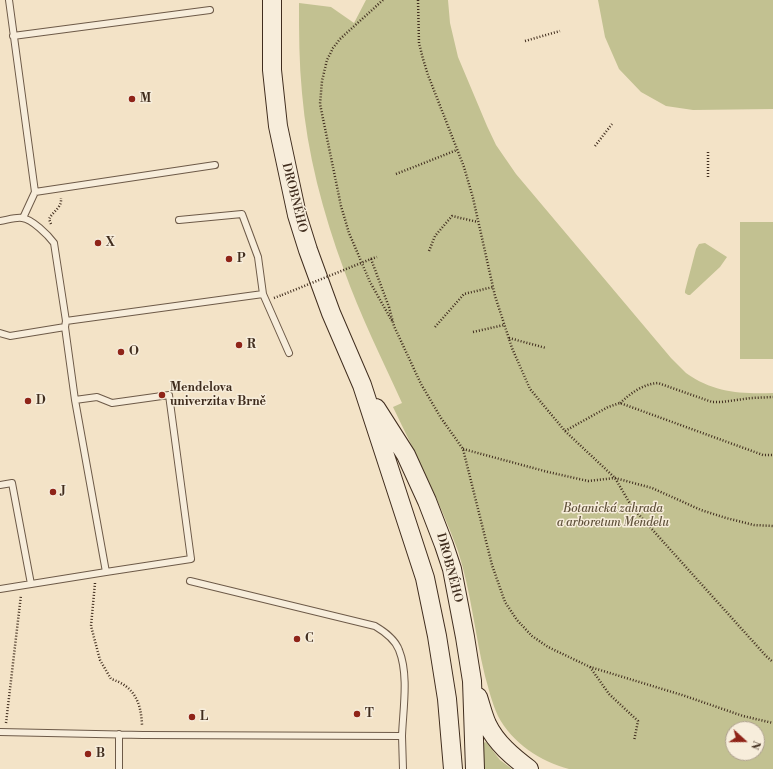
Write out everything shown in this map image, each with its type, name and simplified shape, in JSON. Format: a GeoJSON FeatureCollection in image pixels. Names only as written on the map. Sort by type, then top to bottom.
{"type":"FeatureCollection","features":[{"type":"Feature","properties":{"kind":"main road","name":"DROBNÉHO"},"geometry":{"type":"LineString","coordinates":[[272,0],[272,70],[278,126],[296,215],[331,312],[362,385],[425,578],[448,699],[455,767]]}},
{"type":"Feature","properties":{"kind":"main road","name":"DROBNÉHO"},"geometry":{"type":"LineString","coordinates":[[362,385],[406,455],[427,501],[452,569],[472,681],[475,769]]}},
{"type":"Feature","properties":{"kind":"main road"},"geometry":{"type":"LineString","coordinates":[[472,681],[487,724],[497,740],[511,755],[529,769]]}},
{"type":"Feature","properties":{"kind":"lane"},"geometry":{"type":"LineString","coordinates":[[9,0],[35,192],[23,218]]}},
{"type":"Feature","properties":{"kind":"lane"},"geometry":{"type":"LineString","coordinates":[[13,36],[210,10]]}},
{"type":"Feature","properties":{"kind":"lane"},"geometry":{"type":"LineString","coordinates":[[35,192],[214,166]]}},
{"type":"Feature","properties":{"kind":"lane"},"geometry":{"type":"LineString","coordinates":[[179,220],[242,214],[258,257],[264,294],[289,353]]}},
{"type":"Feature","properties":{"kind":"lane"},"geometry":{"type":"LineString","coordinates":[[0,221],[23,218],[36,225],[46,233],[54,243],[75,400],[106,572]]}},
{"type":"Feature","properties":{"kind":"lane"},"geometry":{"type":"LineString","coordinates":[[0,333],[10,336],[66,324],[264,294]]}},
{"type":"Feature","properties":{"kind":"lane"},"geometry":{"type":"LineString","coordinates":[[0,589],[191,559],[170,395],[112,403],[98,397],[75,400]]}},
{"type":"Feature","properties":{"kind":"lane"},"geometry":{"type":"LineString","coordinates":[[0,485],[12,483],[31,584]]}},
{"type":"Feature","properties":{"kind":"lane"},"geometry":{"type":"LineString","coordinates":[[190,581],[375,626],[387,634],[399,649],[404,668],[402,736],[403,769]]}},
{"type":"Feature","properties":{"kind":"lane"},"geometry":{"type":"LineString","coordinates":[[2,732],[143,735],[402,736]]}},
{"type":"Feature","properties":{"kind":"lane"},"geometry":{"type":"LineString","coordinates":[[118,734],[119,769]]}},
{"type":"Feature","properties":{"kind":"path"},"geometry":{"type":"LineString","coordinates":[[383,0],[340,39],[333,48],[327,60],[322,81],[320,104],[341,206],[349,233],[370,282],[394,326],[421,384],[440,418],[462,450],[492,565],[505,602],[517,620],[532,636],[548,647],[590,666],[743,716],[773,723]]}},
{"type":"Feature","properties":{"kind":"path"},"geometry":{"type":"LineString","coordinates":[[418,0],[420,43],[423,59],[464,168],[473,198],[493,287],[504,325],[530,389],[565,431],[615,478],[632,507],[773,662]]}},
{"type":"Feature","properties":{"kind":"path"},"geometry":{"type":"LineString","coordinates":[[525,41],[560,31]]}},
{"type":"Feature","properties":{"kind":"path"},"geometry":{"type":"LineString","coordinates":[[595,146],[612,124]]}},
{"type":"Feature","properties":{"kind":"path"},"geometry":{"type":"LineString","coordinates":[[396,174],[457,150]]}},
{"type":"Feature","properties":{"kind":"path"},"geometry":{"type":"LineString","coordinates":[[708,152],[708,177]]}},
{"type":"Feature","properties":{"kind":"path"},"geometry":{"type":"LineString","coordinates":[[54,243],[56,233],[49,219],[51,214],[59,207],[62,201],[60,188]]}},
{"type":"Feature","properties":{"kind":"path"},"geometry":{"type":"LineString","coordinates":[[429,251],[435,236],[452,216],[478,222]]}},
{"type":"Feature","properties":{"kind":"path"},"geometry":{"type":"LineString","coordinates":[[282,295],[377,257]]}},
{"type":"Feature","properties":{"kind":"path"},"geometry":{"type":"LineString","coordinates":[[371,259],[389,307],[394,326]]}},
{"type":"Feature","properties":{"kind":"path"},"geometry":{"type":"LineString","coordinates":[[435,327],[464,294],[493,287]]}},
{"type":"Feature","properties":{"kind":"path"},"geometry":{"type":"LineString","coordinates":[[473,332],[504,325]]}},
{"type":"Feature","properties":{"kind":"path"},"geometry":{"type":"LineString","coordinates":[[508,338],[546,348]]}},
{"type":"Feature","properties":{"kind":"path"},"geometry":{"type":"LineString","coordinates":[[565,431],[608,406],[620,403],[628,395],[649,384],[658,383],[712,402],[773,397]]}},
{"type":"Feature","properties":{"kind":"path"},"geometry":{"type":"LineString","coordinates":[[620,403],[763,455],[773,455]]}},
{"type":"Feature","properties":{"kind":"path"},"geometry":{"type":"LineString","coordinates":[[462,450],[588,481],[615,478],[652,488],[701,510],[726,518],[754,525],[773,526]]}},
{"type":"Feature","properties":{"kind":"path"},"geometry":{"type":"LineString","coordinates":[[95,582],[92,626],[100,660],[111,679],[122,682],[137,698],[142,715],[143,735]]}},
{"type":"Feature","properties":{"kind":"path"},"geometry":{"type":"LineString","coordinates":[[2,732],[23,585]]}},
{"type":"Feature","properties":{"kind":"path"},"geometry":{"type":"LineString","coordinates":[[590,666],[609,694],[638,721],[634,741]]}},
{"type":"Feature","properties":{"kind":"green space","name":"Botanická zahrada a arboretum Mendelu"},"geometry":{"type":"Polygon","coordinates":[[[366,0],[448,0],[450,23],[458,57],[496,145],[516,174],[671,358],[686,373],[707,385],[728,391],[773,393],[773,769],[569,769],[548,762],[528,750],[511,735],[498,716],[485,676],[466,582],[458,551],[436,497],[393,407],[402,403],[350,287],[329,227],[317,183],[304,115],[299,48],[299,3],[331,7],[354,23],[366,0]]]}},
{"type":"Feature","properties":{"kind":"green space"},"geometry":{"type":"Polygon","coordinates":[[[598,0],[773,0],[773,109],[693,110],[666,106],[641,92],[619,69],[605,37],[598,0]]]}},
{"type":"Feature","properties":{"kind":"green space"},"geometry":{"type":"Polygon","coordinates":[[[740,222],[773,222],[773,359],[740,359],[740,222]]]}},
{"type":"Feature","properties":{"kind":"green space"},"geometry":{"type":"Polygon","coordinates":[[[705,243],[727,257],[720,267],[690,295],[688,295],[685,291],[696,249],[699,244],[705,243]]]}},
{"type":"Feature","properties":{"kind":"green space"},"geometry":{"type":"Polygon","coordinates":[[[485,742],[500,760],[512,769],[483,769],[483,744],[485,742]]]}},
{"type":"Feature","properties":{"kind":"place","name":"M"},"geometry":{"type":"Point","coordinates":[132,99]}},
{"type":"Feature","properties":{"kind":"place","name":"X"},"geometry":{"type":"Point","coordinates":[98,243]}},
{"type":"Feature","properties":{"kind":"place","name":"P"},"geometry":{"type":"Point","coordinates":[229,259]}},
{"type":"Feature","properties":{"kind":"place","name":"R"},"geometry":{"type":"Point","coordinates":[239,345]}},
{"type":"Feature","properties":{"kind":"place","name":"O"},"geometry":{"type":"Point","coordinates":[121,352]}},
{"type":"Feature","properties":{"kind":"place","name":"Mendelova univerzita v Brně"},"geometry":{"type":"Point","coordinates":[162,395]}},
{"type":"Feature","properties":{"kind":"place","name":"D"},"geometry":{"type":"Point","coordinates":[28,401]}},
{"type":"Feature","properties":{"kind":"place","name":"J"},"geometry":{"type":"Point","coordinates":[53,492]}},
{"type":"Feature","properties":{"kind":"place","name":"C"},"geometry":{"type":"Point","coordinates":[297,639]}},
{"type":"Feature","properties":{"kind":"place","name":"T"},"geometry":{"type":"Point","coordinates":[357,714]}},
{"type":"Feature","properties":{"kind":"place","name":"L"},"geometry":{"type":"Point","coordinates":[192,717]}},
{"type":"Feature","properties":{"kind":"place","name":"B"},"geometry":{"type":"Point","coordinates":[88,754]}}]}
